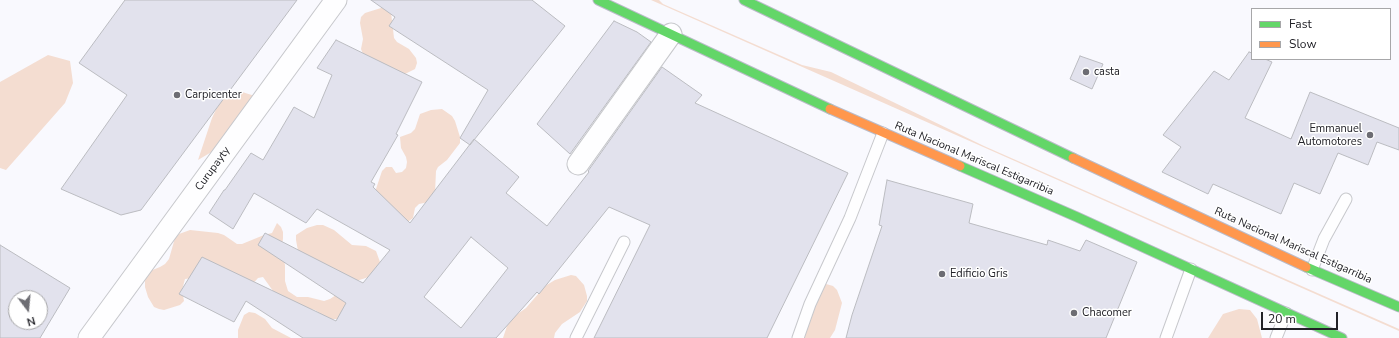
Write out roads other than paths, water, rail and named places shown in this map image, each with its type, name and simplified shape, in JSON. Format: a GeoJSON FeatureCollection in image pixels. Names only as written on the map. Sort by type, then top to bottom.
{"type":"FeatureCollection","features":[{"type":"Feature","properties":{"kind":"highway","name":"Ruta Nacional Mariscal Estigarribia"},"geometry":{"type":"LineString","coordinates":[[598,0],[786,89],[883,133],[1077,216],[1286,314],[1342,338]]}},
{"type":"Feature","properties":{"kind":"highway","name":"Ruta Nacional Mariscal Estigarribia"},"geometry":{"type":"LineString","coordinates":[[744,0],[1106,174],[1312,270],[1399,307]]}},
{"type":"Feature","properties":{"kind":"street","name":"Curupayty"},"geometry":{"type":"LineString","coordinates":[[89,338],[336,0]]}},
{"type":"Feature","properties":{"kind":"street"},"geometry":{"type":"LineString","coordinates":[[578,164],[671,34]]}},
{"type":"Feature","properties":{"kind":"lane"},"geometry":{"type":"LineString","coordinates":[[798,338],[810,304],[850,218],[883,133]]}},
{"type":"Feature","properties":{"kind":"lane"},"geometry":{"type":"LineString","coordinates":[[1312,270],[1324,239],[1346,199]]}},
{"type":"Feature","properties":{"kind":"lane"},"geometry":{"type":"LineString","coordinates":[[576,338],[624,242]]}},
{"type":"Feature","properties":{"kind":"lane"},"geometry":{"type":"LineString","coordinates":[[1166,338],[1191,269]]}},
{"type":"Feature","properties":{"kind":"lane"},"geometry":{"type":"LineString","coordinates":[[1276,338],[1286,314]]}},
{"type":"Feature","properties":{"kind":"place","name":"casta"},"geometry":{"type":"Point","coordinates":[1086,72]}},
{"type":"Feature","properties":{"kind":"place","name":"Carpicenter"},"geometry":{"type":"Point","coordinates":[177,95]}},
{"type":"Feature","properties":{"kind":"place","name":"Emmanuel Automotores"},"geometry":{"type":"Point","coordinates":[1370,135]}},
{"type":"Feature","properties":{"kind":"place","name":"Edificio Gris"},"geometry":{"type":"Point","coordinates":[942,274]}},
{"type":"Feature","properties":{"kind":"place","name":"Chacomer"},"geometry":{"type":"Point","coordinates":[1074,313]}}]}
